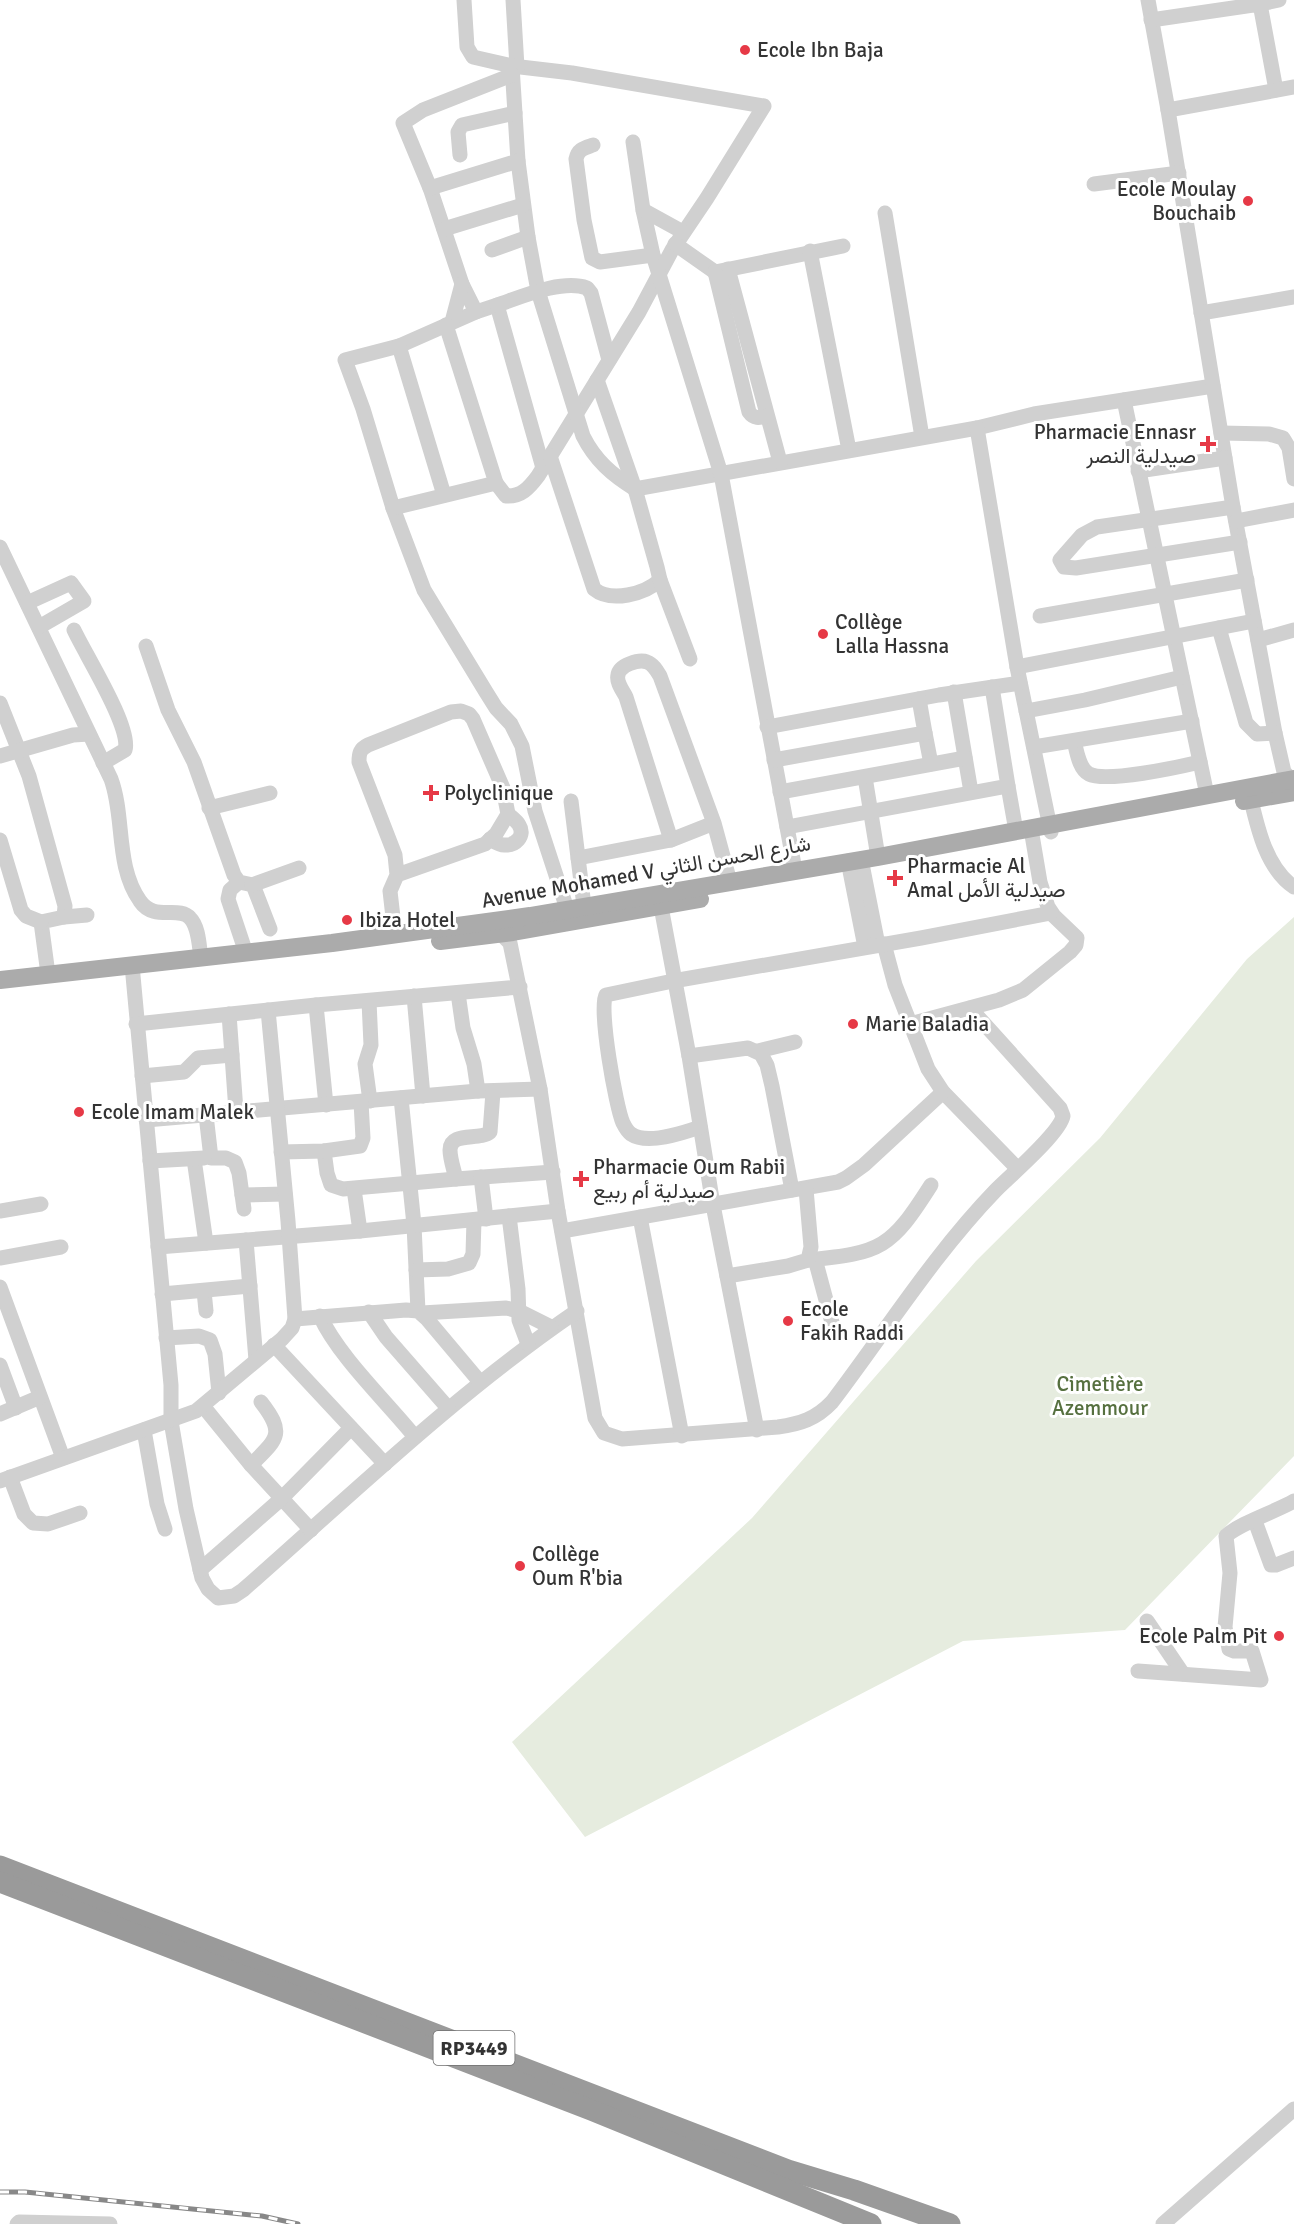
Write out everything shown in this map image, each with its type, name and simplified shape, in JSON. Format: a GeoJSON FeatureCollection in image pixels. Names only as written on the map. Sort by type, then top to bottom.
{"type":"FeatureCollection","features":[{"type":"Feature","properties":{"kind":"highway","name":"RP3449"},"geometry":{"type":"LineString","coordinates":[[0,1866],[788,2170],[854,2190],[950,2224]]}},
{"type":"Feature","properties":{"kind":"highway","name":"RP3449"},"geometry":{"type":"LineString","coordinates":[[0,1882],[602,2114],[871,2224]]}},
{"type":"Feature","properties":{"kind":"main road","name":"Avenue Mohamed V شارع الحسن الثاني"},"geometry":{"type":"LineString","coordinates":[[1050,829],[1207,795],[1288,783]]}},
{"type":"Feature","properties":{"kind":"main road","name":"Avenue Mohamed V شارع الحسن الثاني"},"geometry":{"type":"LineString","coordinates":[[0,992],[201,958],[507,929],[1026,832],[1251,800],[1288,783]]}},
{"type":"Feature","properties":{"kind":"main road","name":"Avenue Mohamed V شارع الحسن الثاني"},"geometry":{"type":"LineString","coordinates":[[507,929],[575,907],[659,900],[730,882],[795,870],[860,863]]}},
{"type":"Feature","properties":{"kind":"main road","name":"Avenue Mohamed V شارع الحسن الثاني"},"geometry":{"type":"LineString","coordinates":[[0,980],[48,974],[132,971],[391,940]]}},
{"type":"Feature","properties":{"kind":"street"},"geometry":{"type":"LineString","coordinates":[[462,284],[449,323],[496,483],[506,496],[520,495],[535,481],[547,462],[639,312],[679,238],[707,198],[764,106],[572,73],[514,69],[484,61],[473,57],[469,52],[464,0]]}},
{"type":"Feature","properties":{"kind":"street"},"geometry":{"type":"LineString","coordinates":[[513,0],[518,161],[538,291],[583,436],[599,462],[635,489],[977,428],[1034,414],[1213,386]]}},
{"type":"Feature","properties":{"kind":"street"},"geometry":{"type":"LineString","coordinates":[[1148,0],[1246,580],[1275,733],[1288,783]]}},
{"type":"Feature","properties":{"kind":"street"},"geometry":{"type":"LineString","coordinates":[[1151,20],[1238,3],[1260,4],[1280,0]]}},
{"type":"Feature","properties":{"kind":"street"},"geometry":{"type":"LineString","coordinates":[[1260,4],[1276,90]]}},
{"type":"Feature","properties":{"kind":"street"},"geometry":{"type":"LineString","coordinates":[[476,312],[462,284],[430,188],[403,123],[423,110],[514,69]]}},
{"type":"Feature","properties":{"kind":"street"},"geometry":{"type":"LineString","coordinates":[[1168,110],[1294,87]]}},
{"type":"Feature","properties":{"kind":"street"},"geometry":{"type":"LineString","coordinates":[[460,155],[458,132],[465,122],[515,112]]}},
{"type":"Feature","properties":{"kind":"street"},"geometry":{"type":"LineString","coordinates":[[633,142],[643,210],[653,255],[721,474],[795,870]]}},
{"type":"Feature","properties":{"kind":"street"},"geometry":{"type":"LineString","coordinates":[[593,145],[581,149],[576,159],[584,220],[592,258],[600,262],[653,255]]}},
{"type":"Feature","properties":{"kind":"street"},"geometry":{"type":"LineString","coordinates":[[430,188],[518,161]]}},
{"type":"Feature","properties":{"kind":"street"},"geometry":{"type":"LineString","coordinates":[[1094,184],[1179,173]]}},
{"type":"Feature","properties":{"kind":"street"},"geometry":{"type":"LineString","coordinates":[[444,228],[523,205]]}},
{"type":"Feature","properties":{"kind":"street"},"geometry":{"type":"LineString","coordinates":[[643,210],[721,271],[740,342],[749,412],[753,417],[767,416],[780,462]]}},
{"type":"Feature","properties":{"kind":"street"},"geometry":{"type":"LineString","coordinates":[[885,213],[922,437]]}},
{"type":"Feature","properties":{"kind":"street"},"geometry":{"type":"LineString","coordinates":[[492,250],[528,237]]}},
{"type":"Feature","properties":{"kind":"street"},"geometry":{"type":"LineString","coordinates":[[721,271],[843,246]]}},
{"type":"Feature","properties":{"kind":"street"},"geometry":{"type":"LineString","coordinates":[[810,252],[849,450]]}},
{"type":"Feature","properties":{"kind":"street"},"geometry":{"type":"LineString","coordinates":[[575,907],[535,811],[519,739],[511,724],[496,708],[424,590],[393,508],[363,408],[345,360],[399,346],[476,312],[538,291],[571,286],[587,288],[591,293],[609,360]]}},
{"type":"Feature","properties":{"kind":"street"},"geometry":{"type":"LineString","coordinates":[[1201,313],[1294,297]]}},
{"type":"Feature","properties":{"kind":"street"},"geometry":{"type":"LineString","coordinates":[[497,305],[547,462],[594,589],[603,596],[625,595],[648,589],[660,580]]}},
{"type":"Feature","properties":{"kind":"street"},"geometry":{"type":"LineString","coordinates":[[399,346],[444,495]]}},
{"type":"Feature","properties":{"kind":"street"},"geometry":{"type":"LineString","coordinates":[[597,380],[635,489],[660,580],[690,659]]}},
{"type":"Feature","properties":{"kind":"street"},"geometry":{"type":"LineString","coordinates":[[1124,400],[1207,795]]}},
{"type":"Feature","properties":{"kind":"street"},"geometry":{"type":"LineString","coordinates":[[977,428],[1018,675],[1050,829]]}},
{"type":"Feature","properties":{"kind":"street"},"geometry":{"type":"LineString","coordinates":[[1221,433],[1269,434],[1283,438],[1289,448],[1294,479]]}},
{"type":"Feature","properties":{"kind":"street"},"geometry":{"type":"LineString","coordinates":[[1138,471],[1225,458]]}},
{"type":"Feature","properties":{"kind":"street"},"geometry":{"type":"LineString","coordinates":[[393,508],[496,483]]}},
{"type":"Feature","properties":{"kind":"street"},"geometry":{"type":"LineString","coordinates":[[1240,542],[1076,568],[1064,567],[1060,560],[1090,529],[1149,520],[1294,510]]}},
{"type":"Feature","properties":{"kind":"street"},"geometry":{"type":"LineString","coordinates":[[0,547],[114,787],[126,862],[139,900],[147,909],[155,912],[188,915],[195,927],[201,958]]}},
{"type":"Feature","properties":{"kind":"street"},"geometry":{"type":"LineString","coordinates":[[1040,616],[1246,580]]}},
{"type":"Feature","properties":{"kind":"street"},"geometry":{"type":"LineString","coordinates":[[27,603],[71,583],[84,602],[39,627]]}},
{"type":"Feature","properties":{"kind":"street"},"geometry":{"type":"LineString","coordinates":[[767,727],[992,687],[1018,675],[1172,636],[1254,621]]}},
{"type":"Feature","properties":{"kind":"street"},"geometry":{"type":"LineString","coordinates":[[1219,628],[1246,723],[1257,734],[1275,733]]}},
{"type":"Feature","properties":{"kind":"street"},"geometry":{"type":"LineString","coordinates":[[74,630],[110,699],[125,736],[125,750],[103,763]]}},
{"type":"Feature","properties":{"kind":"street"},"geometry":{"type":"LineString","coordinates":[[1258,640],[1294,630]]}},
{"type":"Feature","properties":{"kind":"street"},"geometry":{"type":"LineString","coordinates":[[146,646],[165,701],[194,762],[229,863],[245,883],[270,929]]}},
{"type":"Feature","properties":{"kind":"street"},"geometry":{"type":"LineString","coordinates":[[671,840],[618,679],[618,672],[625,665],[647,662],[660,676],[714,823],[730,882]]}},
{"type":"Feature","properties":{"kind":"street"},"geometry":{"type":"LineString","coordinates":[[1026,711],[1182,678]]}},
{"type":"Feature","properties":{"kind":"street"},"geometry":{"type":"LineString","coordinates":[[910,1024],[1010,997],[1023,990],[1074,948],[1077,938],[1051,913],[1040,882],[1026,832],[1008,786],[992,687]]}},
{"type":"Feature","properties":{"kind":"street"},"geometry":{"type":"LineString","coordinates":[[954,692],[971,792]]}},
{"type":"Feature","properties":{"kind":"street"},"geometry":{"type":"LineString","coordinates":[[919,699],[931,764]]}},
{"type":"Feature","properties":{"kind":"street"},"geometry":{"type":"LineString","coordinates":[[0,703],[20,751],[65,906],[64,916]]}},
{"type":"Feature","properties":{"kind":"street"},"geometry":{"type":"LineString","coordinates":[[391,940],[390,891],[397,875],[395,855],[359,762],[362,748],[451,712],[461,711],[469,714],[479,729],[503,789],[508,814],[519,825],[521,832],[514,844],[505,845],[490,839]]}},
{"type":"Feature","properties":{"kind":"street"},"geometry":{"type":"LineString","coordinates":[[1034,747],[1192,721]]}},
{"type":"Feature","properties":{"kind":"street"},"geometry":{"type":"LineString","coordinates":[[774,760],[925,733]]}},
{"type":"Feature","properties":{"kind":"street"},"geometry":{"type":"LineString","coordinates":[[0,756],[73,735],[89,734]]}},
{"type":"Feature","properties":{"kind":"street"},"geometry":{"type":"LineString","coordinates":[[1074,741],[1084,770],[1096,776],[1133,774],[1200,762]]}},
{"type":"Feature","properties":{"kind":"street"},"geometry":{"type":"LineString","coordinates":[[780,792],[965,758]]}},
{"type":"Feature","properties":{"kind":"street"},"geometry":{"type":"LineString","coordinates":[[865,777],[870,812],[860,863],[876,945],[895,985],[928,1069],[944,1092],[1017,1168]]}},
{"type":"Feature","properties":{"kind":"street"},"geometry":{"type":"LineString","coordinates":[[787,827],[1008,786]]}},
{"type":"Feature","properties":{"kind":"street"},"geometry":{"type":"LineString","coordinates":[[210,808],[270,793]]}},
{"type":"Feature","properties":{"kind":"street"},"geometry":{"type":"LineString","coordinates":[[1251,800],[1265,847],[1278,871],[1294,887]]}},
{"type":"Feature","properties":{"kind":"street"},"geometry":{"type":"LineString","coordinates":[[571,801],[578,858],[575,907]]}},
{"type":"Feature","properties":{"kind":"street"},"geometry":{"type":"LineString","coordinates":[[397,875],[485,844],[504,823],[508,814]]}},
{"type":"Feature","properties":{"kind":"street"},"geometry":{"type":"LineString","coordinates":[[578,858],[671,840],[714,823]]}},
{"type":"Feature","properties":{"kind":"street"},"geometry":{"type":"LineString","coordinates":[[0,840],[21,910],[26,916],[41,922],[64,916],[87,915]]}},
{"type":"Feature","properties":{"kind":"street"},"geometry":{"type":"LineString","coordinates":[[246,953],[228,899],[230,890],[245,883],[299,868]]}},
{"type":"Feature","properties":{"kind":"street"},"geometry":{"type":"LineString","coordinates":[[659,900],[689,1056],[713,1205],[757,1430]]}},
{"type":"Feature","properties":{"kind":"street"},"geometry":{"type":"LineString","coordinates":[[700,1127],[650,1138],[631,1134],[622,1121],[609,1055],[603,1007],[605,996],[673,981],[1051,913]]}},
{"type":"Feature","properties":{"kind":"street"},"geometry":{"type":"LineString","coordinates":[[41,922],[48,974]]}},
{"type":"Feature","properties":{"kind":"street"},"geometry":{"type":"LineString","coordinates":[[507,929],[540,1089],[558,1211],[592,1408],[600,1429],[609,1436],[622,1439],[798,1425],[825,1409],[942,1253],[990,1196],[1059,1128],[1062,1122],[1062,1112],[1050,1095],[970,1008]]}},
{"type":"Feature","properties":{"kind":"street"},"geometry":{"type":"LineString","coordinates":[[132,971],[171,1385],[171,1421],[186,1509],[200,1570],[206,1585],[214,1596],[226,1598],[243,1590],[448,1408],[528,1344],[577,1311]]}},
{"type":"Feature","properties":{"kind":"street"},"geometry":{"type":"LineString","coordinates":[[136,1024],[520,987]]}},
{"type":"Feature","properties":{"kind":"street"},"geometry":{"type":"LineString","coordinates":[[456,1179],[450,1151],[451,1144],[457,1139],[479,1137],[490,1132],[485,1092],[463,1028],[458,993]]}},
{"type":"Feature","properties":{"kind":"street"},"geometry":{"type":"LineString","coordinates":[[414,996],[423,1096]]}},
{"type":"Feature","properties":{"kind":"street"},"geometry":{"type":"LineString","coordinates":[[281,1152],[324,1151],[356,1147],[362,1144],[365,1102],[364,1064],[371,1045],[369,1001]]}},
{"type":"Feature","properties":{"kind":"street"},"geometry":{"type":"LineString","coordinates":[[316,1005],[326,1105]]}},
{"type":"Feature","properties":{"kind":"street"},"geometry":{"type":"LineString","coordinates":[[80,1513],[43,1525],[33,1523],[24,1514],[5,1479],[189,1414],[203,1406],[290,1332],[295,1319],[268,1010]]}},
{"type":"Feature","properties":{"kind":"street"},"geometry":{"type":"LineString","coordinates":[[229,1014],[236,1111]]}},
{"type":"Feature","properties":{"kind":"street"},"geometry":{"type":"LineString","coordinates":[[689,1056],[748,1048],[758,1051],[795,1042]]}},
{"type":"Feature","properties":{"kind":"street"},"geometry":{"type":"LineString","coordinates":[[758,1051],[767,1065],[799,1190],[812,1260],[833,1326]]}},
{"type":"Feature","properties":{"kind":"street"},"geometry":{"type":"LineString","coordinates":[[142,1076],[185,1071],[198,1058],[232,1055]]}},
{"type":"Feature","properties":{"kind":"street"},"geometry":{"type":"LineString","coordinates":[[146,1120],[423,1096],[540,1089]]}},
{"type":"Feature","properties":{"kind":"street"},"geometry":{"type":"LineString","coordinates":[[562,1231],[826,1186],[846,1178],[864,1165],[944,1092]]}},
{"type":"Feature","properties":{"kind":"street"},"geometry":{"type":"LineString","coordinates":[[401,1098],[420,1312],[480,1382]]}},
{"type":"Feature","properties":{"kind":"street"},"geometry":{"type":"LineString","coordinates":[[206,1115],[211,1158]]}},
{"type":"Feature","properties":{"kind":"street"},"geometry":{"type":"LineString","coordinates":[[324,1151],[331,1185],[354,1190],[410,1183],[553,1172]]}},
{"type":"Feature","properties":{"kind":"street"},"geometry":{"type":"LineString","coordinates":[[150,1161],[226,1158],[235,1162],[243,1202],[285,1194]]}},
{"type":"Feature","properties":{"kind":"street"},"geometry":{"type":"LineString","coordinates":[[194,1159],[206,1243]]}},
{"type":"Feature","properties":{"kind":"street"},"geometry":{"type":"LineString","coordinates":[[416,1269],[448,1269],[469,1263],[472,1259],[480,1219],[481,1177]]}},
{"type":"Feature","properties":{"kind":"street"},"geometry":{"type":"LineString","coordinates":[[727,1276],[856,1254],[884,1244],[893,1238],[907,1222],[931,1185]]}},
{"type":"Feature","properties":{"kind":"street"},"geometry":{"type":"LineString","coordinates":[[354,1190],[360,1231]]}},
{"type":"Feature","properties":{"kind":"street"},"geometry":{"type":"LineString","coordinates":[[0,1211],[41,1204]]}},
{"type":"Feature","properties":{"kind":"street"},"geometry":{"type":"LineString","coordinates":[[158,1247],[360,1231],[558,1211]]}},
{"type":"Feature","properties":{"kind":"street"},"geometry":{"type":"LineString","coordinates":[[509,1216],[519,1320],[528,1344]]}},
{"type":"Feature","properties":{"kind":"street"},"geometry":{"type":"LineString","coordinates":[[640,1217],[682,1436]]}},
{"type":"Feature","properties":{"kind":"street"},"geometry":{"type":"LineString","coordinates":[[246,1240],[256,1360]]}},
{"type":"Feature","properties":{"kind":"street"},"geometry":{"type":"LineString","coordinates":[[0,1258],[62,1247]]}},
{"type":"Feature","properties":{"kind":"street"},"geometry":{"type":"LineString","coordinates":[[162,1294],[250,1286]]}},
{"type":"Feature","properties":{"kind":"street"},"geometry":{"type":"LineString","coordinates":[[0,1287],[63,1458]]}},
{"type":"Feature","properties":{"kind":"street"},"geometry":{"type":"LineString","coordinates":[[204,1291],[206,1311]]}},
{"type":"Feature","properties":{"kind":"street"},"geometry":{"type":"LineString","coordinates":[[295,1319],[400,1310],[420,1312],[506,1308],[519,1311],[551,1327]]}},
{"type":"Feature","properties":{"kind":"street"},"geometry":{"type":"LineString","coordinates":[[369,1312],[386,1337],[448,1408]]}},
{"type":"Feature","properties":{"kind":"street"},"geometry":{"type":"LineString","coordinates":[[320,1316],[347,1357],[415,1437]]}},
{"type":"Feature","properties":{"kind":"street"},"geometry":{"type":"LineString","coordinates":[[166,1338],[199,1336],[210,1340],[215,1354],[219,1393]]}},
{"type":"Feature","properties":{"kind":"street"},"geometry":{"type":"LineString","coordinates":[[274,1345],[385,1464]]}},
{"type":"Feature","properties":{"kind":"street"},"geometry":{"type":"LineString","coordinates":[[0,1365],[16,1408]]}},
{"type":"Feature","properties":{"kind":"street"},"geometry":{"type":"LineString","coordinates":[[0,1414],[40,1397]]}},
{"type":"Feature","properties":{"kind":"street"},"geometry":{"type":"LineString","coordinates":[[251,1465],[273,1441],[276,1433],[272,1417],[261,1402]]}},
{"type":"Feature","properties":{"kind":"street"},"geometry":{"type":"LineString","coordinates":[[203,1406],[251,1465],[311,1530]]}},
{"type":"Feature","properties":{"kind":"street"},"geometry":{"type":"LineString","coordinates":[[200,1570],[281,1499],[351,1428]]}},
{"type":"Feature","properties":{"kind":"street"},"geometry":{"type":"LineString","coordinates":[[144,1430],[157,1504],[165,1529]]}},
{"type":"Feature","properties":{"kind":"street"},"geometry":{"type":"LineString","coordinates":[[1138,1671],[1261,1680],[1251,1652],[1229,1649],[1225,1627],[1230,1573],[1226,1536],[1294,1501]]}},
{"type":"Feature","properties":{"kind":"street"},"geometry":{"type":"LineString","coordinates":[[1255,1521],[1271,1565],[1294,1558]]}},
{"type":"Feature","properties":{"kind":"street"},"geometry":{"type":"LineString","coordinates":[[1147,1621],[1183,1674]]}},
{"type":"Feature","properties":{"kind":"street"},"geometry":{"type":"LineString","coordinates":[[1163,2223],[1294,2109]]}},
{"type":"Feature","properties":{"kind":"street"},"geometry":{"type":"LineString","coordinates":[[17,2224],[19,2222],[110,2224]]}},
{"type":"Feature","properties":{"kind":"green space","name":"Cimetière Azemmour"},"geometry":{"type":"Polygon","coordinates":[[[1294,917],[1294,1456],[1125,1630],[963,1641],[585,1837],[512,1742],[752,1518],[976,1261],[1100,1138],[1247,959],[1294,917]]]}},
{"type":"Feature","properties":{"kind":"railway"},"geometry":{"type":"LineString","coordinates":[[0,2192],[25,2192],[262,2216],[298,2224]]}},
{"type":"Feature","properties":{"kind":"place","name":"Ecole Ibn Baja"},"geometry":{"type":"Point","coordinates":[745,50]}},
{"type":"Feature","properties":{"kind":"place","name":"Ecole Moulay Bouchaib"},"geometry":{"type":"Point","coordinates":[1248,201]}},
{"type":"Feature","properties":{"kind":"place","name":"Pharmacie Ennasr صيدلية النصر"},"geometry":{"type":"Point","coordinates":[1208,444]}},
{"type":"Feature","properties":{"kind":"place","name":"Collège Lalla Hassna"},"geometry":{"type":"Point","coordinates":[823,634]}},
{"type":"Feature","properties":{"kind":"place","name":"Polyclinique"},"geometry":{"type":"Point","coordinates":[431,793]}},
{"type":"Feature","properties":{"kind":"place","name":"Pharmacie Al Amal صيدلية الأمل"},"geometry":{"type":"Point","coordinates":[895,878]}},
{"type":"Feature","properties":{"kind":"place","name":"Ibiza Hotel"},"geometry":{"type":"Point","coordinates":[347,920]}},
{"type":"Feature","properties":{"kind":"place","name":"Marie Baladia"},"geometry":{"type":"Point","coordinates":[853,1024]}},
{"type":"Feature","properties":{"kind":"place","name":"Ecole Imam Malek"},"geometry":{"type":"Point","coordinates":[79,1112]}},
{"type":"Feature","properties":{"kind":"place","name":"Pharmacie Oum Rabii صيدلية أم ربيع"},"geometry":{"type":"Point","coordinates":[581,1179]}},
{"type":"Feature","properties":{"kind":"place","name":"Ecole Fakih Raddi"},"geometry":{"type":"Point","coordinates":[788,1321]}},
{"type":"Feature","properties":{"kind":"place","name":"Collège Oum R'bia"},"geometry":{"type":"Point","coordinates":[520,1566]}},
{"type":"Feature","properties":{"kind":"place","name":"Ecole Palm Pit"},"geometry":{"type":"Point","coordinates":[1279,1636]}}]}
